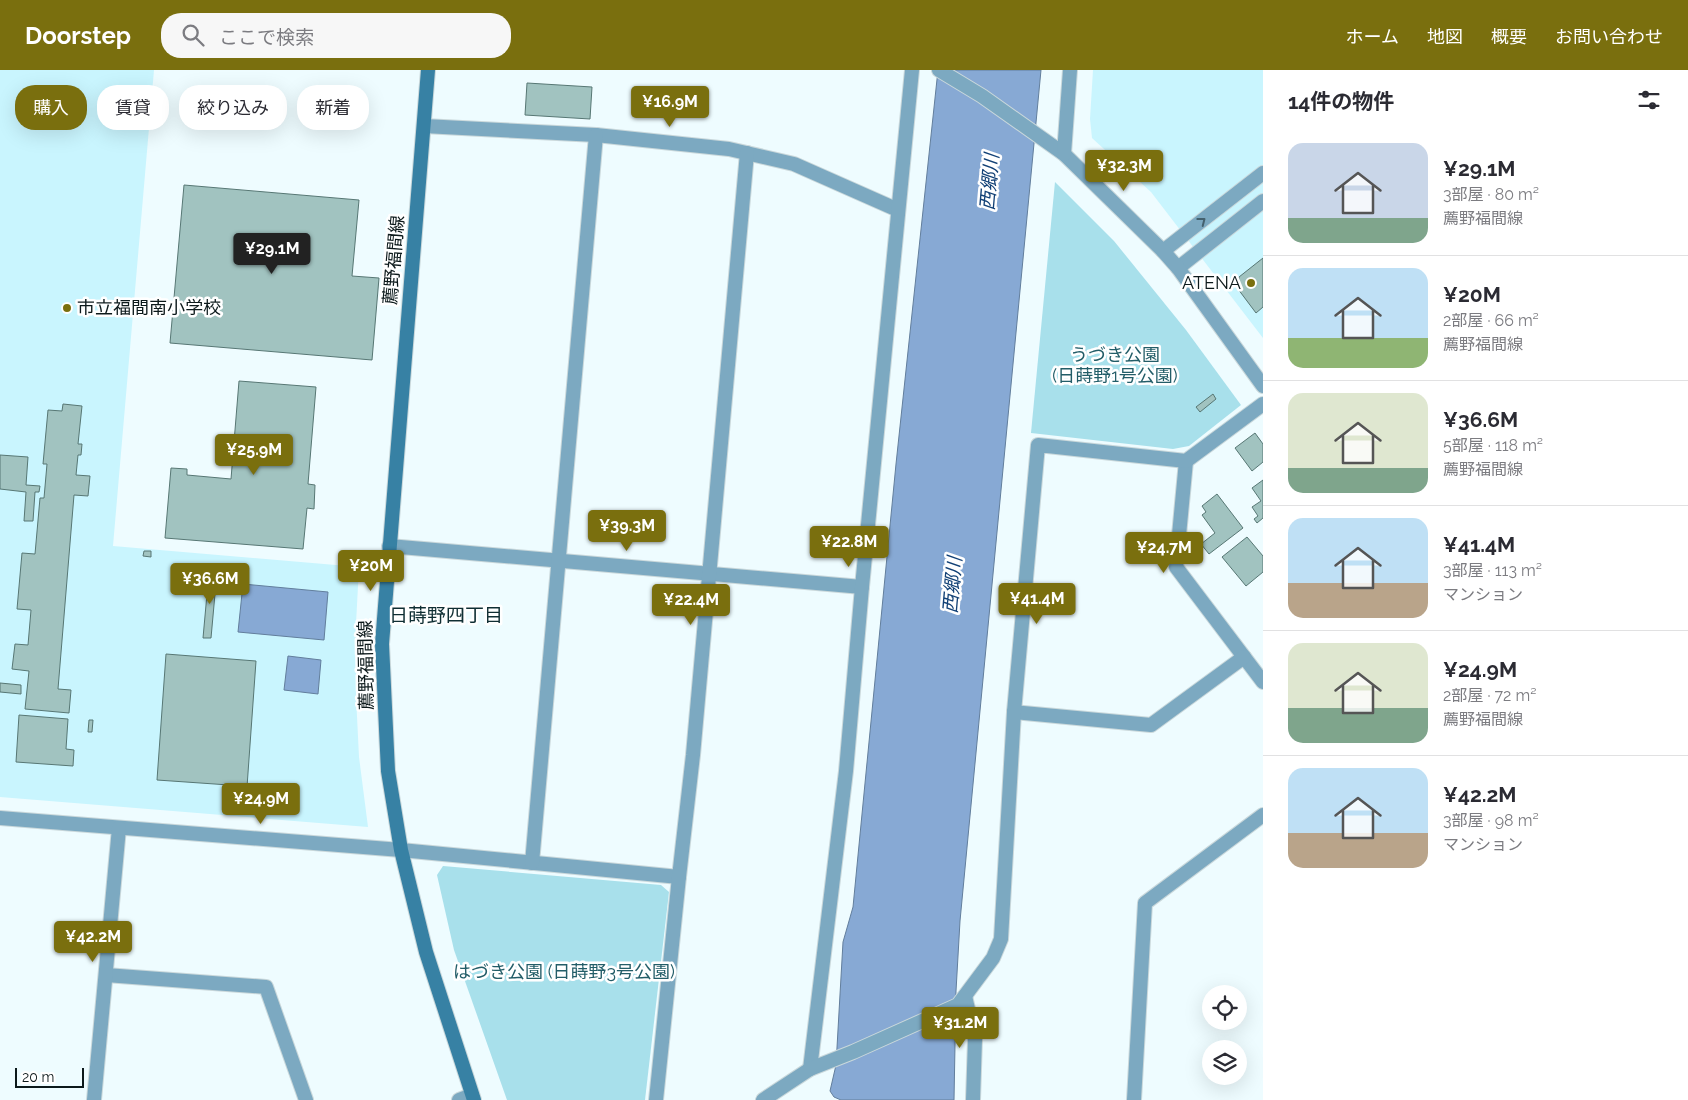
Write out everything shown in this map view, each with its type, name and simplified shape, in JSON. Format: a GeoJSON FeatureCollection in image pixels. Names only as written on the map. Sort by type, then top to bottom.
{"type":"FeatureCollection","features":[{"type":"Feature","properties":{"kind":"main road","name":"薦野福間線"},"geometry":{"type":"LineString","coordinates":[[428,70],[382,644],[388,771],[401,850],[426,952],[469,1098]]}},
{"type":"Feature","properties":{"kind":"street"},"geometry":{"type":"LineString","coordinates":[[810,1069],[846,771],[912,70]]}},
{"type":"Feature","properties":{"kind":"street"},"geometry":{"type":"LineString","coordinates":[[939,70],[982,96],[1064,154],[1178,268],[1263,386]]}},
{"type":"Feature","properties":{"kind":"street"},"geometry":{"type":"LineString","coordinates":[[1064,154],[1070,70]]}},
{"type":"Feature","properties":{"kind":"street"},"geometry":{"type":"LineString","coordinates":[[424,126],[596,135],[729,149],[794,164],[898,210]]}},
{"type":"Feature","properties":{"kind":"street"},"geometry":{"type":"LineString","coordinates":[[532,863],[596,135]]}},
{"type":"Feature","properties":{"kind":"street"},"geometry":{"type":"LineString","coordinates":[[656,1100],[693,755],[747,153]]}},
{"type":"Feature","properties":{"kind":"street"},"geometry":{"type":"LineString","coordinates":[[1163,251],[1263,173]]}},
{"type":"Feature","properties":{"kind":"street"},"geometry":{"type":"LineString","coordinates":[[1178,268],[1263,201]]}},
{"type":"Feature","properties":{"kind":"street"},"geometry":{"type":"LineString","coordinates":[[764,1100],[810,1069],[853,1052],[961,1001],[993,958],[1000,939],[1014,712],[1038,446],[1186,461],[1263,404]]}},
{"type":"Feature","properties":{"kind":"street"},"geometry":{"type":"LineString","coordinates":[[1186,461],[1176,567],[1263,682]]}},
{"type":"Feature","properties":{"kind":"street"},"geometry":{"type":"LineString","coordinates":[[389,546],[862,587]]}},
{"type":"Feature","properties":{"kind":"street"},"geometry":{"type":"LineString","coordinates":[[1014,712],[1151,725],[1244,657]]}},
{"type":"Feature","properties":{"kind":"street"},"geometry":{"type":"LineString","coordinates":[[1134,1100],[1146,903],[1263,815]]}},
{"type":"Feature","properties":{"kind":"street"},"geometry":{"type":"LineString","coordinates":[[0,818],[401,850],[679,877]]}},
{"type":"Feature","properties":{"kind":"street"},"geometry":{"type":"LineString","coordinates":[[94,1100],[119,828]]}},
{"type":"Feature","properties":{"kind":"street"},"geometry":{"type":"LineString","coordinates":[[106,975],[266,987],[306,1100]]}},
{"type":"Feature","properties":{"kind":"street"},"geometry":{"type":"LineString","coordinates":[[961,1001],[974,1040],[973,1100]]}},
{"type":"Feature","properties":{"kind":"shaded area","name":"市立福間南小学校"},"geometry":{"type":"Polygon","coordinates":[[[0,70],[154,70],[153,85],[97,85],[97,130],[149,130],[113,546],[359,567],[356,624],[356,696],[359,757],[368,827],[0,797],[0,70]]]}},
{"type":"Feature","properties":{"kind":"shaded area"},"geometry":{"type":"Polygon","coordinates":[[[1093,70],[1263,70],[1263,338],[1151,192],[1092,138],[1090,119],[1093,70]]]}},
{"type":"Feature","properties":{"kind":"green space","name":"うづき公園 (日蒔野1号公園)"},"geometry":{"type":"Polygon","coordinates":[[[1055,182],[1114,241],[1186,330],[1241,405],[1189,446],[1173,449],[1031,433],[1055,182]]]}},
{"type":"Feature","properties":{"kind":"green space","name":"はづき公園 (日蒔野3号公園)"},"geometry":{"type":"Polygon","coordinates":[[[443,866],[661,885],[669,892],[645,1100],[507,1100],[454,950],[437,875],[443,866]]]}},
{"type":"Feature","properties":{"kind":"water","name":"西郷川"},"geometry":{"type":"Polygon","coordinates":[[[938,70],[1041,70],[960,921],[956,991],[954,1100],[841,1100],[834,1097],[830,1091],[836,1065],[843,942],[853,907],[896,464],[938,70]]]}},
{"type":"Feature","properties":{"kind":"water"},"geometry":{"type":"Polygon","coordinates":[[[243,584],[328,592],[324,640],[238,632],[243,584]]]}},
{"type":"Feature","properties":{"kind":"water"},"geometry":{"type":"Polygon","coordinates":[[[288,656],[321,660],[318,694],[284,690],[288,656]]]}},
{"type":"Feature","properties":{"kind":"building"},"geometry":{"type":"Polygon","coordinates":[[[527,83],[592,87],[590,119],[525,115],[527,83]]]}},
{"type":"Feature","properties":{"kind":"building"},"geometry":{"type":"Polygon","coordinates":[[[184,185],[359,200],[352,276],[379,278],[372,360],[170,343],[184,185]]]}},
{"type":"Feature","properties":{"kind":"building","name":"ATENA"},"geometry":{"type":"Polygon","coordinates":[[[1263,258],[1263,307],[1256,313],[1238,289],[1239,277],[1263,258]]]}},
{"type":"Feature","properties":{"kind":"building"},"geometry":{"type":"Polygon","coordinates":[[[239,381],[316,387],[308,484],[315,485],[314,509],[307,508],[303,549],[165,538],[171,468],[187,469],[187,475],[231,479],[239,381]]]}},
{"type":"Feature","properties":{"kind":"building"},"geometry":{"type":"Polygon","coordinates":[[[1213,394],[1216,399],[1200,412],[1196,407],[1213,394]]]}},
{"type":"Feature","properties":{"kind":"building"},"geometry":{"type":"Polygon","coordinates":[[[63,404],[82,406],[78,444],[82,444],[81,455],[78,455],[76,475],[90,476],[88,496],[74,495],[58,689],[71,690],[69,713],[25,709],[29,671],[12,669],[15,644],[28,645],[31,610],[17,609],[22,553],[35,554],[40,498],[44,498],[47,464],[43,464],[48,410],[62,411],[63,404]]]}},
{"type":"Feature","properties":{"kind":"building"},"geometry":{"type":"Polygon","coordinates":[[[1255,433],[1263,444],[1263,462],[1252,471],[1235,448],[1255,433]]]}},
{"type":"Feature","properties":{"kind":"building"},"geometry":{"type":"Polygon","coordinates":[[[0,455],[28,457],[26,485],[40,486],[39,492],[35,492],[33,521],[24,521],[26,492],[0,489],[0,455]]]}},
{"type":"Feature","properties":{"kind":"building"},"geometry":{"type":"Polygon","coordinates":[[[1263,480],[1263,518],[1257,523],[1254,519],[1258,516],[1252,507],[1261,501],[1252,488],[1263,480]]]}},
{"type":"Feature","properties":{"kind":"building"},"geometry":{"type":"Polygon","coordinates":[[[1217,494],[1243,528],[1209,554],[1201,544],[1215,533],[1202,515],[1206,512],[1202,506],[1217,494]]]}},
{"type":"Feature","properties":{"kind":"building"},"geometry":{"type":"Polygon","coordinates":[[[1247,537],[1263,556],[1263,572],[1246,586],[1222,557],[1247,537]]]}},
{"type":"Feature","properties":{"kind":"building"},"geometry":{"type":"Polygon","coordinates":[[[144,551],[151,551],[151,557],[143,556],[144,551]]]}},
{"type":"Feature","properties":{"kind":"building"},"geometry":{"type":"Polygon","coordinates":[[[209,572],[217,572],[211,638],[203,638],[209,572]]]}},
{"type":"Feature","properties":{"kind":"building"},"geometry":{"type":"Polygon","coordinates":[[[166,654],[256,661],[247,787],[243,786],[242,795],[228,794],[229,785],[157,780],[166,654]]]}},
{"type":"Feature","properties":{"kind":"building"},"geometry":{"type":"Polygon","coordinates":[[[0,683],[21,685],[21,694],[0,692],[0,683]]]}},
{"type":"Feature","properties":{"kind":"building"},"geometry":{"type":"Polygon","coordinates":[[[19,715],[68,719],[66,749],[74,750],[73,766],[16,762],[19,715]]]}},
{"type":"Feature","properties":{"kind":"building"},"geometry":{"type":"Polygon","coordinates":[[[89,720],[93,720],[92,732],[88,732],[89,720]]]}},
{"type":"Feature","properties":{"kind":"place","name":"ATENA"},"geometry":{"type":"Point","coordinates":[1251,283]}},
{"type":"Feature","properties":{"kind":"place","name":"市立福間南小学校"},"geometry":{"type":"Point","coordinates":[67,308]}},
{"type":"Feature","properties":{"kind":"district","name":"日蒔野四丁目"},"geometry":{"type":"Point","coordinates":[446,615]}}]}
